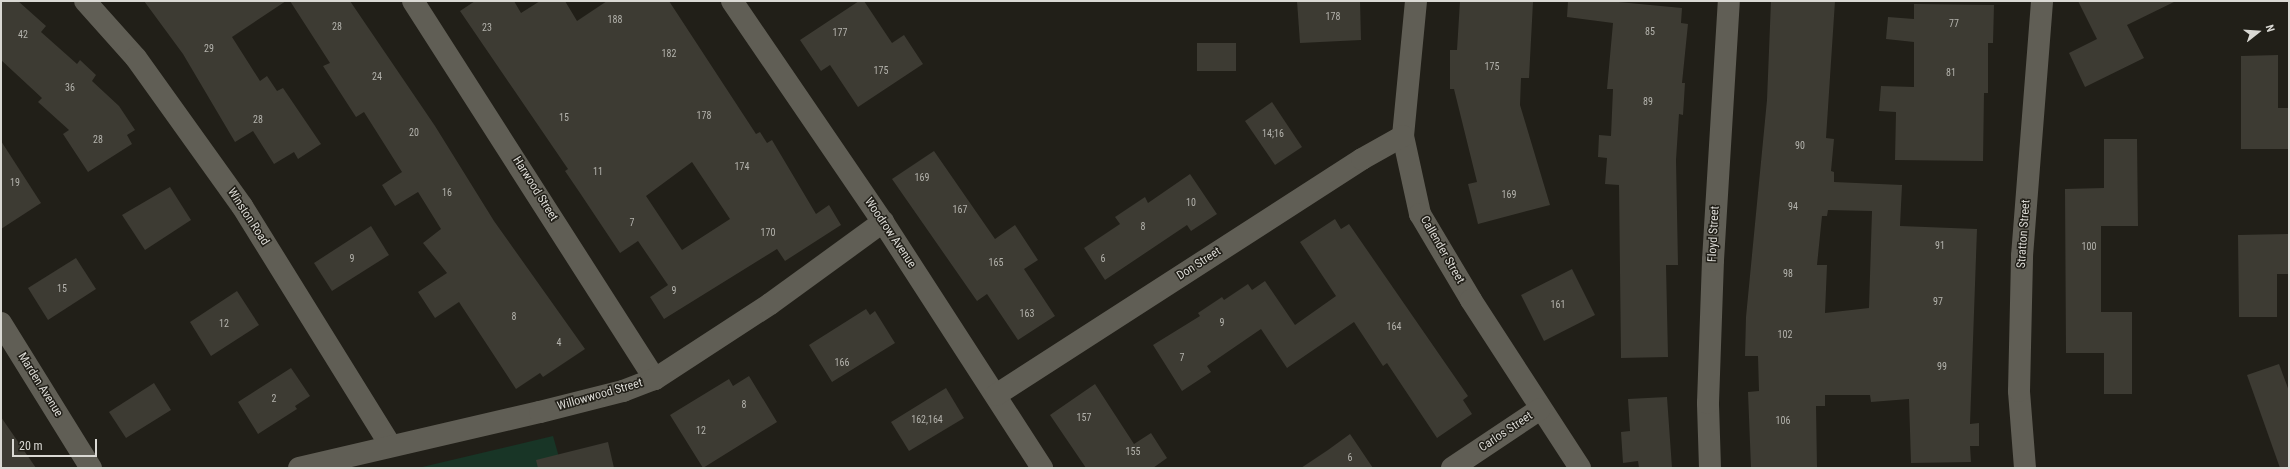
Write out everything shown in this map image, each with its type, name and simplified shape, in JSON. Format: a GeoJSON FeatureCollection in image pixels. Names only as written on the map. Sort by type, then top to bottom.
{"type":"FeatureCollection","features":[{"type":"Feature","properties":{"kind":"street","name":"Winston Road"},"geometry":{"type":"LineString","coordinates":[[85,1],[136,58],[242,206],[391,446]]}},
{"type":"Feature","properties":{"kind":"street","name":"Harwood Street"},"geometry":{"type":"LineString","coordinates":[[413,1],[655,379]]}},
{"type":"Feature","properties":{"kind":"street","name":"Woodrow Avenue"},"geometry":{"type":"LineString","coordinates":[[732,1],[883,222],[996,395],[1033,465]]}},
{"type":"Feature","properties":{"kind":"street","name":"Callender Street"},"geometry":{"type":"LineString","coordinates":[[1416,1],[1404,136],[1420,214],[1540,409],[1580,468]]}},
{"type":"Feature","properties":{"kind":"street","name":"Floyd Street"},"geometry":{"type":"LineString","coordinates":[[1710,468],[1708,402],[1712,260],[1729,1]]}},
{"type":"Feature","properties":{"kind":"street","name":"Stratton Street"},"geometry":{"type":"LineString","coordinates":[[2025,468],[2019,390],[2022,256],[2042,1]]}},
{"type":"Feature","properties":{"kind":"street","name":"Don Street"},"geometry":{"type":"LineString","coordinates":[[996,395],[1362,159],[1404,136]]}},
{"type":"Feature","properties":{"kind":"street","name":"Willowwood Street"},"geometry":{"type":"LineString","coordinates":[[299,468],[624,391],[655,379],[770,304],[883,222]]}},
{"type":"Feature","properties":{"kind":"street","name":"Marden Avenue"},"geometry":{"type":"LineString","coordinates":[[1,322],[91,468]]}},
{"type":"Feature","properties":{"kind":"street","name":"Carlos Street"},"geometry":{"type":"LineString","coordinates":[[1452,468],[1540,409]]}},
{"type":"Feature","properties":{"kind":"green space"},"geometry":{"type":"Polygon","coordinates":[[[553,436],[562,468],[418,468],[553,436]]]}},
{"type":"Feature","properties":{"kind":"building"},"geometry":{"type":"Polygon","coordinates":[[[1,1],[18,1],[46,26],[41,32],[77,64],[80,60],[96,75],[92,81],[119,106],[135,130],[127,135],[132,144],[88,172],[63,134],[69,130],[38,102],[42,98],[1,60],[1,1]]]}},
{"type":"Feature","properties":{"kind":"building"},"geometry":{"type":"Polygon","coordinates":[[[144,1],[286,1],[232,37],[260,81],[267,76],[277,91],[283,88],[321,144],[298,159],[294,152],[274,164],[253,131],[235,142],[183,54],[144,1]]]}},
{"type":"Feature","properties":{"kind":"building"},"geometry":{"type":"Polygon","coordinates":[[[290,1],[350,1],[435,126],[494,221],[585,349],[543,377],[540,373],[516,389],[459,302],[435,318],[418,292],[447,273],[423,243],[441,229],[418,192],[395,206],[382,185],[402,172],[364,112],[356,117],[323,66],[330,63],[290,1]]]}},
{"type":"Feature","properties":{"kind":"building"},"geometry":{"type":"Polygon","coordinates":[[[475,1],[514,1],[521,13],[540,1],[565,1],[577,21],[607,1],[669,1],[756,134],[760,132],[767,143],[772,140],[816,214],[829,205],[841,225],[785,261],[777,249],[664,319],[650,297],[668,285],[638,241],[620,253],[565,171],[568,169],[460,11],[475,1]],[[692,162],[646,196],[682,250],[730,219],[692,162]]]}},
{"type":"Feature","properties":{"kind":"building"},"geometry":{"type":"Polygon","coordinates":[[[859,1],[864,1],[892,43],[904,35],[923,64],[858,107],[830,65],[821,71],[800,40],[859,1]]]}},
{"type":"Feature","properties":{"kind":"building"},"geometry":{"type":"Polygon","coordinates":[[[1297,1],[1360,1],[1361,40],[1300,43],[1297,1]]]}},
{"type":"Feature","properties":{"kind":"building"},"geometry":{"type":"Polygon","coordinates":[[[1460,1],[1533,2],[1529,78],[1521,78],[1520,105],[1550,205],[1478,224],[1468,184],[1477,182],[1454,89],[1450,89],[1450,50],[1457,50],[1460,1]]]}},
{"type":"Feature","properties":{"kind":"building"},"geometry":{"type":"Polygon","coordinates":[[[1568,1],[1608,1],[1682,8],[1681,23],[1688,24],[1682,83],[1685,83],[1683,115],[1679,114],[1676,160],[1678,265],[1666,265],[1668,357],[1621,358],[1619,185],[1605,184],[1607,158],[1598,157],[1599,135],[1611,136],[1613,89],[1607,89],[1613,23],[1567,17],[1568,1]]]}},
{"type":"Feature","properties":{"kind":"building"},"geometry":{"type":"Polygon","coordinates":[[[1771,1],[1835,1],[1826,138],[1834,139],[1831,171],[1834,172],[1834,182],[1902,185],[1900,226],[1977,229],[1970,424],[1979,423],[1979,446],[1970,446],[1971,462],[1911,463],[1909,399],[1871,402],[1870,395],[1825,395],[1825,406],[1816,406],[1817,468],[1751,468],[1748,392],[1759,391],[1758,356],[1745,356],[1746,317],[1767,100],[1771,1]],[[1828,210],[1827,216],[1822,216],[1817,265],[1827,265],[1825,313],[1869,308],[1872,211],[1828,210]]]}},
{"type":"Feature","properties":{"kind":"building"},"geometry":{"type":"Polygon","coordinates":[[[2078,1],[2176,1],[2127,25],[2144,58],[2085,87],[2069,53],[2097,39],[2078,1]]]}},
{"type":"Feature","properties":{"kind":"building"},"geometry":{"type":"Polygon","coordinates":[[[1914,4],[1994,5],[1993,43],[1988,43],[1988,93],[1984,93],[1983,161],[1895,160],[1896,112],[1879,111],[1881,86],[1914,87],[1914,42],[1886,39],[1888,17],[1914,19],[1914,4]]]}},
{"type":"Feature","properties":{"kind":"building"},"geometry":{"type":"Polygon","coordinates":[[[1197,43],[1236,43],[1236,71],[1197,71],[1197,43]]]}},
{"type":"Feature","properties":{"kind":"building"},"geometry":{"type":"Polygon","coordinates":[[[2278,55],[2278,108],[2289,108],[2289,149],[2241,149],[2241,56],[2278,55]]]}},
{"type":"Feature","properties":{"kind":"building"},"geometry":{"type":"Polygon","coordinates":[[[1272,102],[1302,147],[1275,165],[1245,121],[1272,102]]]}},
{"type":"Feature","properties":{"kind":"building"},"geometry":{"type":"Polygon","coordinates":[[[2104,139],[2137,139],[2138,226],[2101,226],[2101,312],[2132,312],[2132,394],[2104,394],[2104,353],[2066,353],[2065,189],[2104,188],[2104,139]]]}},
{"type":"Feature","properties":{"kind":"building"},"geometry":{"type":"Polygon","coordinates":[[[1,141],[41,203],[1,229],[1,141]]]}},
{"type":"Feature","properties":{"kind":"building"},"geometry":{"type":"Polygon","coordinates":[[[934,151],[995,239],[1015,225],[1038,260],[1024,269],[1055,316],[1018,340],[987,294],[977,301],[892,179],[934,151]]]}},
{"type":"Feature","properties":{"kind":"building"},"geometry":{"type":"Polygon","coordinates":[[[1190,174],[1217,214],[1191,231],[1187,225],[1105,280],[1084,248],[1120,224],[1115,217],[1145,197],[1148,203],[1190,174]]]}},
{"type":"Feature","properties":{"kind":"building"},"geometry":{"type":"Polygon","coordinates":[[[170,187],[191,220],[145,250],[122,215],[170,187]]]}},
{"type":"Feature","properties":{"kind":"building"},"geometry":{"type":"Polygon","coordinates":[[[1335,219],[1341,229],[1349,224],[1468,396],[1463,400],[1472,414],[1437,438],[1387,363],[1383,366],[1354,322],[1287,368],[1261,329],[1207,366],[1211,372],[1182,391],[1153,345],[1200,316],[1198,313],[1222,297],[1224,300],[1248,284],[1252,290],[1265,281],[1295,325],[1336,296],[1300,242],[1335,219]]]}},
{"type":"Feature","properties":{"kind":"building"},"geometry":{"type":"Polygon","coordinates":[[[371,226],[389,255],[332,291],[314,263],[371,226]]]}},
{"type":"Feature","properties":{"kind":"building"},"geometry":{"type":"Polygon","coordinates":[[[2289,234],[2289,274],[2277,274],[2277,317],[2239,317],[2238,235],[2289,234]]]}},
{"type":"Feature","properties":{"kind":"building"},"geometry":{"type":"Polygon","coordinates":[[[76,258],[96,289],[48,320],[28,288],[76,258]]]}},
{"type":"Feature","properties":{"kind":"building"},"geometry":{"type":"Polygon","coordinates":[[[1572,269],[1595,315],[1544,341],[1521,295],[1572,269]]]}},
{"type":"Feature","properties":{"kind":"building"},"geometry":{"type":"Polygon","coordinates":[[[237,291],[259,325],[211,356],[190,322],[237,291]]]}},
{"type":"Feature","properties":{"kind":"building"},"geometry":{"type":"Polygon","coordinates":[[[866,309],[870,315],[875,311],[895,343],[832,382],[809,345],[866,309]]]}},
{"type":"Feature","properties":{"kind":"building"},"geometry":{"type":"Polygon","coordinates":[[[2279,364],[2289,391],[2289,468],[2280,468],[2247,375],[2279,364]]]}},
{"type":"Feature","properties":{"kind":"building"},"geometry":{"type":"Polygon","coordinates":[[[291,368],[310,396],[295,406],[297,409],[258,434],[238,402],[291,368]]]}},
{"type":"Feature","properties":{"kind":"building"},"geometry":{"type":"Polygon","coordinates":[[[749,376],[777,422],[703,468],[670,415],[729,379],[733,386],[749,376]]]}},
{"type":"Feature","properties":{"kind":"building"},"geometry":{"type":"Polygon","coordinates":[[[154,383],[171,410],[126,438],[109,412],[154,383]]]}},
{"type":"Feature","properties":{"kind":"building"},"geometry":{"type":"Polygon","coordinates":[[[1095,384],[1134,444],[1151,433],[1167,458],[1153,468],[1086,468],[1050,415],[1095,384]]]}},
{"type":"Feature","properties":{"kind":"building"},"geometry":{"type":"Polygon","coordinates":[[[946,388],[964,418],[909,451],[891,422],[946,388]]]}},
{"type":"Feature","properties":{"kind":"building"},"geometry":{"type":"Polygon","coordinates":[[[1667,397],[1672,468],[1639,468],[1638,461],[1623,463],[1621,432],[1630,431],[1628,399],[1667,397]]]}},
{"type":"Feature","properties":{"kind":"building"},"geometry":{"type":"Polygon","coordinates":[[[1,417],[36,468],[1,468],[1,417]]]}},
{"type":"Feature","properties":{"kind":"building"},"geometry":{"type":"Polygon","coordinates":[[[1350,434],[1373,468],[1301,468],[1328,450],[1350,434]]]}},
{"type":"Feature","properties":{"kind":"building"},"geometry":{"type":"Polygon","coordinates":[[[608,442],[614,468],[538,468],[536,460],[608,442]]]}}]}
